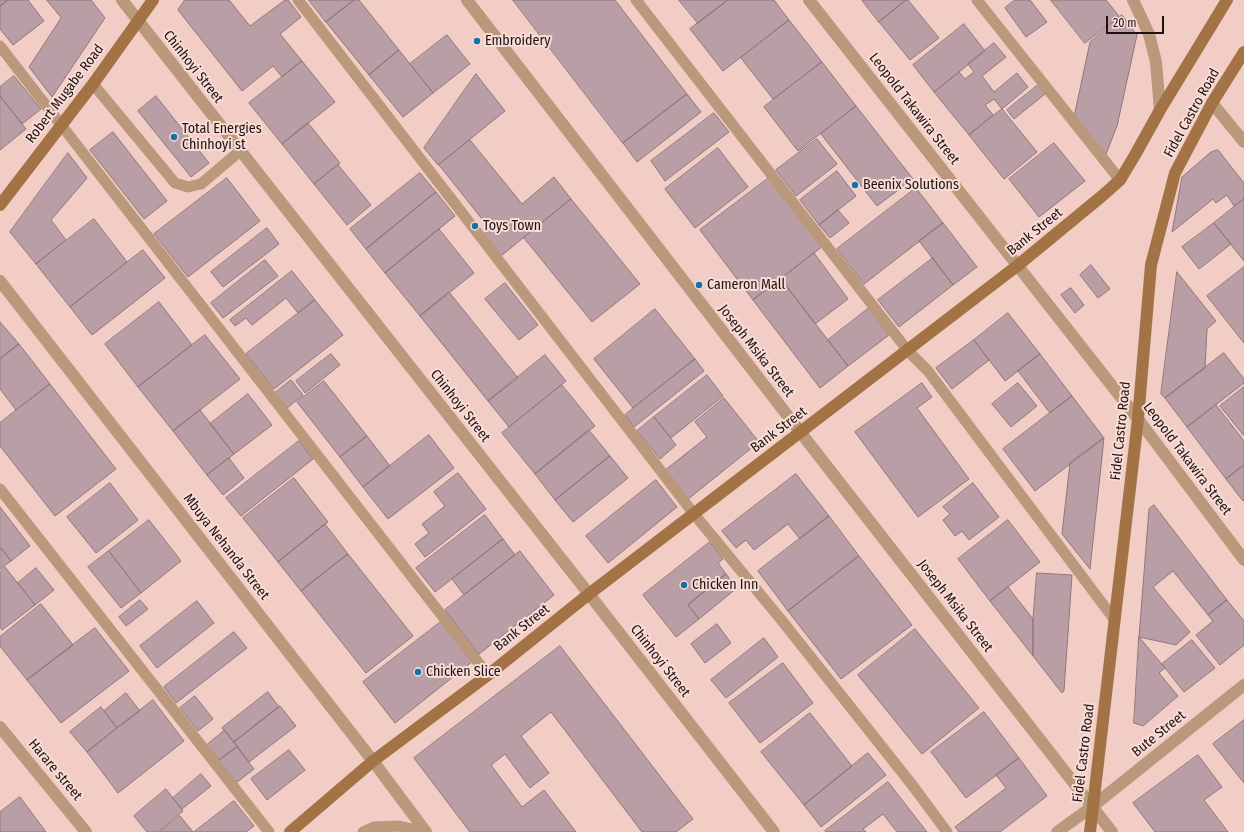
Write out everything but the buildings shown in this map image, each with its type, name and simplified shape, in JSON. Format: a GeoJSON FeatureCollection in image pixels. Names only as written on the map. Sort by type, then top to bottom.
{"type":"FeatureCollection","features":[{"type":"Feature","properties":{"kind":"main road","name":"Robert Mugabe Road"},"geometry":{"type":"LineString","coordinates":[[0,205],[93,84],[153,0]]}},
{"type":"Feature","properties":{"kind":"main road","name":"Bank Street"},"geometry":{"type":"LineString","coordinates":[[290,832],[373,761],[488,675],[589,594],[908,351],[1017,266],[1102,196],[1120,180],[1160,110],[1227,0]]}},
{"type":"Feature","properties":{"kind":"main road","name":"Fidel Castro Road"},"geometry":{"type":"LineString","coordinates":[[1090,832],[1138,419],[1150,265],[1175,173],[1212,103],[1244,52]]}},
{"type":"Feature","properties":{"kind":"street","name":"Chinhoyi Street"},"geometry":{"type":"LineString","coordinates":[[122,0],[774,832]]}},
{"type":"Feature","properties":{"kind":"street","name":"Joseph Msika Street"},"geometry":{"type":"LineString","coordinates":[[467,0],[801,433],[1112,832]]}},
{"type":"Feature","properties":{"kind":"street","name":"Leopold Takawira Street"},"geometry":{"type":"LineString","coordinates":[[809,0],[1138,419],[1244,560]]}},
{"type":"Feature","properties":{"kind":"street"},"geometry":{"type":"LineString","coordinates":[[1133,0],[1149,34],[1156,62],[1160,110]]}},
{"type":"Feature","properties":{"kind":"street"},"geometry":{"type":"LineString","coordinates":[[1212,103],[1244,142]]}},
{"type":"Feature","properties":{"kind":"street","name":"Mbuya Nehanda Street"},"geometry":{"type":"LineString","coordinates":[[0,282],[373,761],[426,832]]}},
{"type":"Feature","properties":{"kind":"street","name":"Bute Street"},"geometry":{"type":"LineString","coordinates":[[1093,806],[1244,685]]}},
{"type":"Feature","properties":{"kind":"street","name":"Harare street"},"geometry":{"type":"LineString","coordinates":[[0,727],[86,832]]}},
{"type":"Feature","properties":{"kind":"street"},"geometry":{"type":"LineString","coordinates":[[1057,832],[1093,806]]}},
{"type":"Feature","properties":{"kind":"lane"},"geometry":{"type":"LineString","coordinates":[[298,0],[694,514],[788,628],[913,786],[947,832]]}},
{"type":"Feature","properties":{"kind":"lane"},"geometry":{"type":"LineString","coordinates":[[636,0],[908,351],[928,371],[1114,619]]}},
{"type":"Feature","properties":{"kind":"lane"},"geometry":{"type":"LineString","coordinates":[[977,0],[1120,180]]}},
{"type":"Feature","properties":{"kind":"lane"},"geometry":{"type":"LineString","coordinates":[[0,46],[488,675]]}},
{"type":"Feature","properties":{"kind":"lane"},"geometry":{"type":"LineString","coordinates":[[93,84],[175,183],[188,187],[201,184],[240,151]]}},
{"type":"Feature","properties":{"kind":"lane"},"geometry":{"type":"LineString","coordinates":[[0,489],[269,832]]}},
{"type":"Feature","properties":{"kind":"lane"},"geometry":{"type":"LineString","coordinates":[[363,832],[374,827],[399,826],[426,832]]}},
{"type":"Feature","properties":{"kind":"shaded area"},"geometry":{"type":"Polygon","coordinates":[[[0,0],[1244,0],[1244,832],[0,832],[0,0]]]}},
{"type":"Feature","properties":{"kind":"place","name":"Embroidery"},"geometry":{"type":"Point","coordinates":[477,41]}},
{"type":"Feature","properties":{"kind":"place","name":"Total Energies Chinhoyi st"},"geometry":{"type":"Point","coordinates":[174,137]}},
{"type":"Feature","properties":{"kind":"place","name":"Beenix Solutions"},"geometry":{"type":"Point","coordinates":[855,185]}},
{"type":"Feature","properties":{"kind":"place","name":"Toys Town"},"geometry":{"type":"Point","coordinates":[475,226]}},
{"type":"Feature","properties":{"kind":"place","name":"Cameron Mall"},"geometry":{"type":"Point","coordinates":[699,285]}},
{"type":"Feature","properties":{"kind":"place","name":"Chicken Inn"},"geometry":{"type":"Point","coordinates":[684,585]}},
{"type":"Feature","properties":{"kind":"place","name":"Chicken Slice"},"geometry":{"type":"Point","coordinates":[418,672]}}]}
